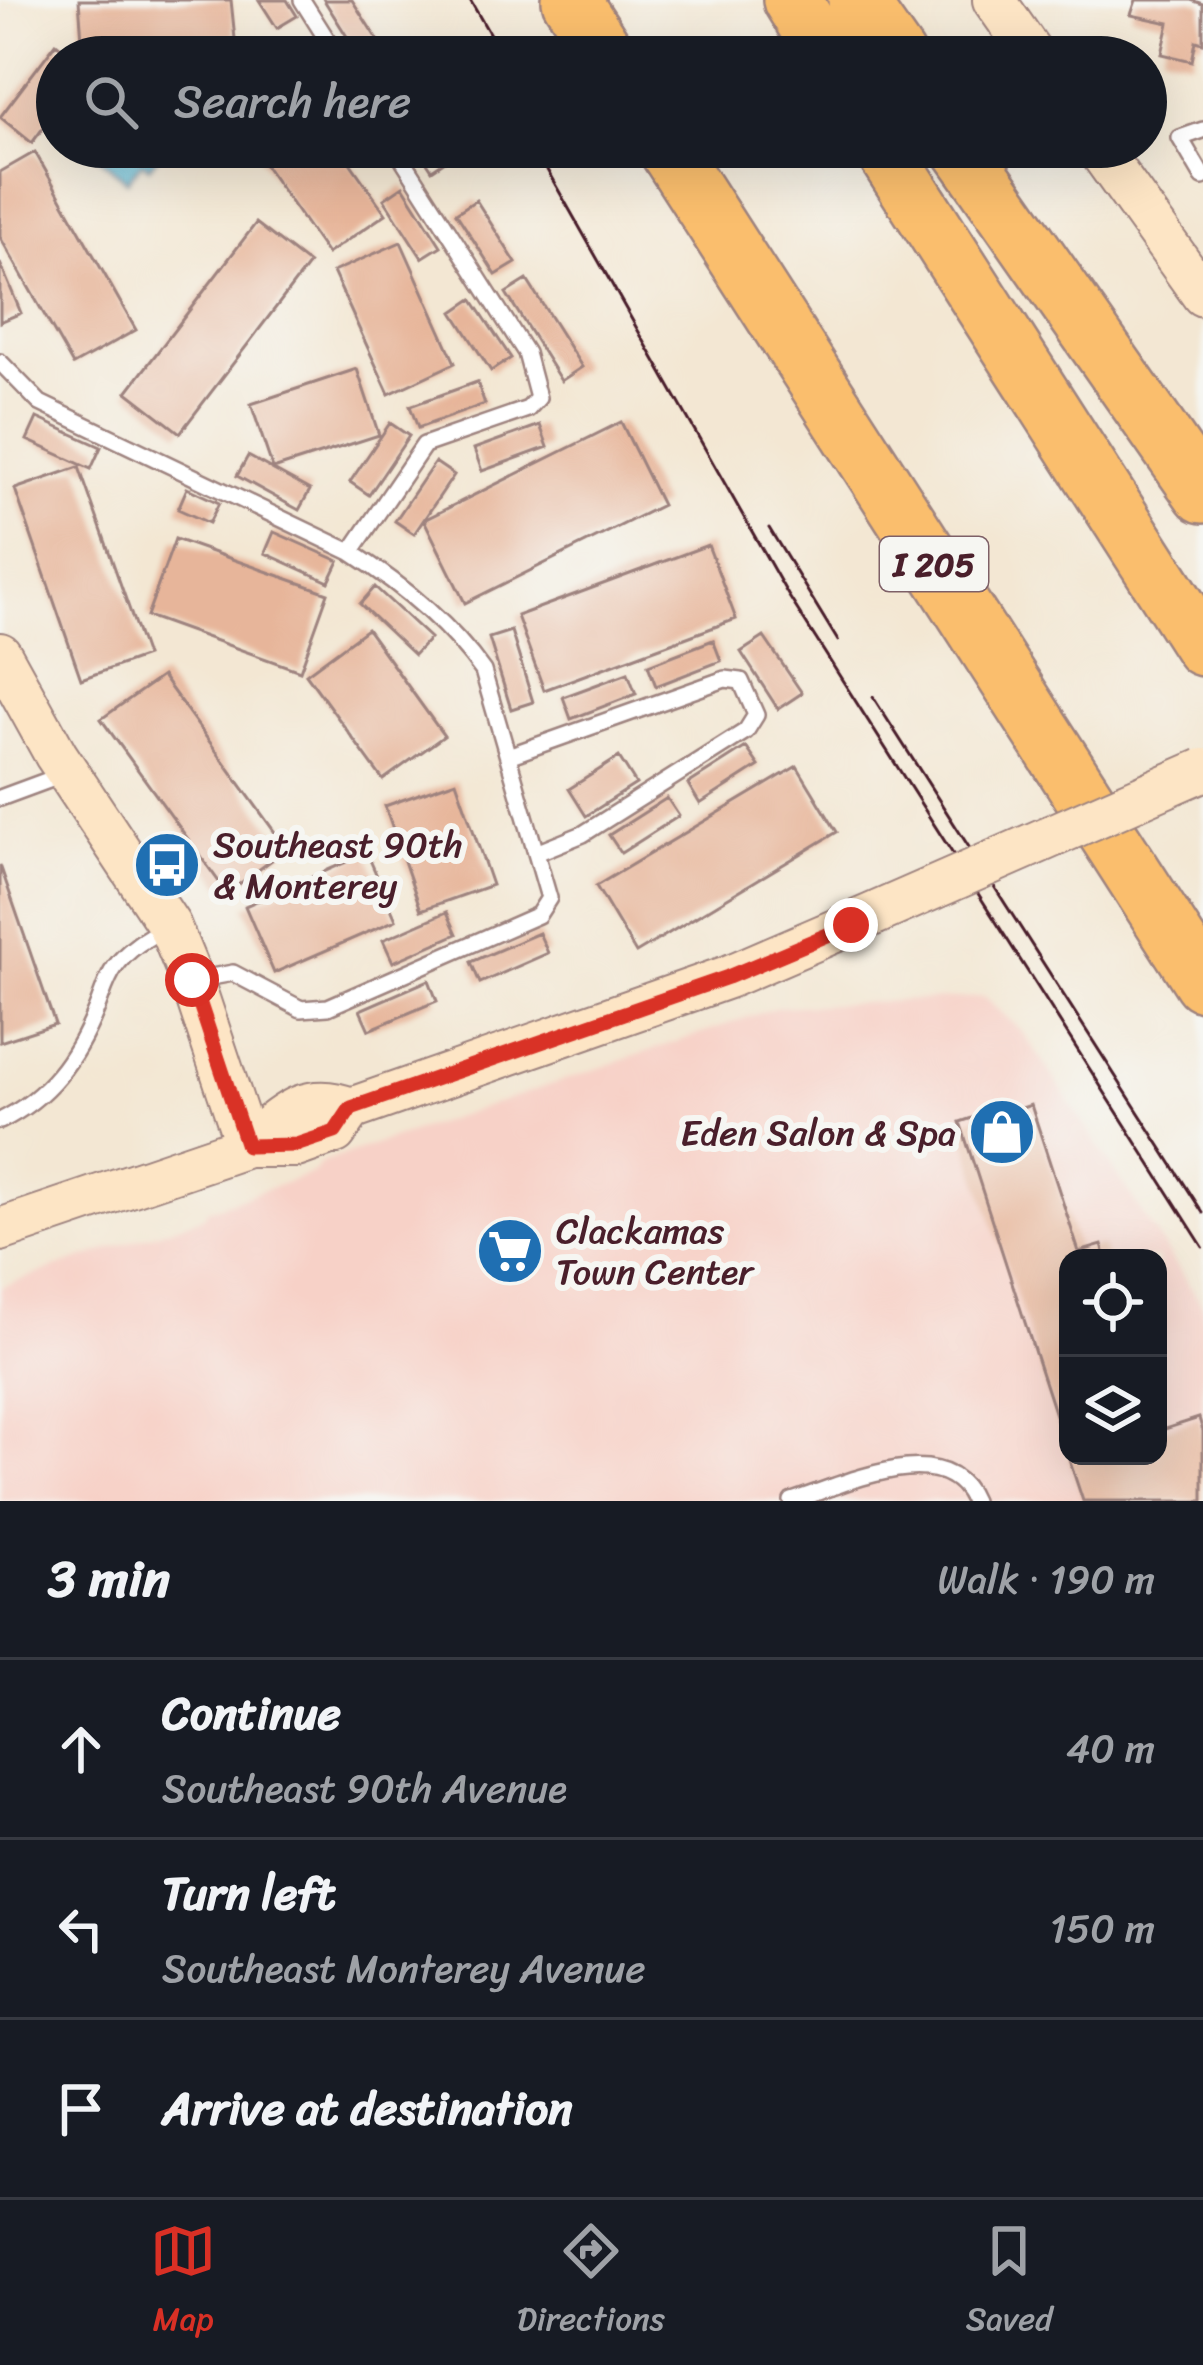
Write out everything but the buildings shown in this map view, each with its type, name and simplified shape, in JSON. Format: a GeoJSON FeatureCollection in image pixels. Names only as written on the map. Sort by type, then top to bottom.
{"type":"FeatureCollection","features":[{"type":"Feature","properties":{"kind":"highway"},"geometry":{"type":"LineString","coordinates":[[571,0],[594,36]]}},
{"type":"Feature","properties":{"kind":"highway"},"geometry":{"type":"LineString","coordinates":[[792,0],[814,36]]}},
{"type":"Feature","properties":{"kind":"highway"},"geometry":{"type":"LineString","coordinates":[[857,0],[882,36]]}},
{"type":"Feature","properties":{"kind":"highway","name":"I 205"},"geometry":{"type":"LineString","coordinates":[[680,168],[1203,982]]}},
{"type":"Feature","properties":{"kind":"highway"},"geometry":{"type":"LineString","coordinates":[[895,168],[1203,647]]}},
{"type":"Feature","properties":{"kind":"highway"},"geometry":{"type":"LineString","coordinates":[[975,168],[1203,494]]}},
{"type":"Feature","properties":{"kind":"main road"},"geometry":{"type":"LineString","coordinates":[[994,0],[1019,36]]}},
{"type":"Feature","properties":{"kind":"main road"},"geometry":{"type":"LineString","coordinates":[[1111,168],[1203,295]]}},
{"type":"Feature","properties":{"kind":"main road"},"geometry":{"type":"LineString","coordinates":[[0,654],[67,773],[169,926],[192,980],[247,1146]]}},
{"type":"Feature","properties":{"kind":"main road"},"geometry":{"type":"LineString","coordinates":[[0,1229],[247,1146],[290,1110],[326,1099],[351,1108],[728,977],[1203,770]]}},
{"type":"Feature","properties":{"kind":"lane"},"geometry":{"type":"LineString","coordinates":[[302,0],[325,36]]}},
{"type":"Feature","properties":{"kind":"lane"},"geometry":{"type":"LineString","coordinates":[[1203,130],[1180,138],[1203,178]]}},
{"type":"Feature","properties":{"kind":"lane"},"geometry":{"type":"LineString","coordinates":[[351,552],[424,445],[528,409],[538,398],[526,353],[408,168]]}},
{"type":"Feature","properties":{"kind":"lane"},"geometry":{"type":"LineString","coordinates":[[0,362],[40,403],[351,552],[384,573],[466,646],[483,671],[549,898],[538,915],[328,1007],[301,1009],[233,973],[192,980]]}},
{"type":"Feature","properties":{"kind":"lane"},"geometry":{"type":"LineString","coordinates":[[508,756],[725,679],[741,681],[756,716],[746,731],[583,835],[536,853]]}},
{"type":"Feature","properties":{"kind":"lane"},"geometry":{"type":"LineString","coordinates":[[0,798],[67,773]]}},
{"type":"Feature","properties":{"kind":"lane"},"geometry":{"type":"LineString","coordinates":[[0,1121],[62,1075],[76,1058],[110,971],[131,947],[169,926]]}},
{"type":"Feature","properties":{"kind":"lane"},"geometry":{"type":"LineString","coordinates":[[792,1501],[899,1467],[920,1466],[958,1478],[973,1501]]}},
{"type":"Feature","properties":{"kind":"shaded area","name":"Clackamas Town Center"},"geometry":{"type":"Polygon","coordinates":[[[983,997],[1020,1029],[1166,1249],[1059,1249],[1059,1465],[1167,1465],[1167,1251],[1203,1306],[1203,1501],[0,1501],[0,1287],[205,1216],[207,1210],[313,1173],[321,1163],[778,1007],[983,997]]]}},
{"type":"Feature","properties":{"kind":"water"},"geometry":{"type":"Polygon","coordinates":[[[112,168],[137,168],[127,181],[112,168]]]}},
{"type":"Feature","properties":{"kind":"tram line"},"geometry":{"type":"LineString","coordinates":[[470,0],[491,36]]}},
{"type":"Feature","properties":{"kind":"tram line"},"geometry":{"type":"LineString","coordinates":[[546,168],[788,595],[1203,1247]]}},
{"type":"Feature","properties":{"kind":"tram line"},"geometry":{"type":"LineString","coordinates":[[769,528],[838,641]]}},
{"type":"Feature","properties":{"kind":"tram line"},"geometry":{"type":"LineString","coordinates":[[873,697],[1203,1213]]}},
{"type":"Feature","properties":{"kind":"place","name":"Southeast 90th & Monterey"},"geometry":{"type":"Point","coordinates":[167,865]}},
{"type":"Feature","properties":{"kind":"place","name":"Eden Salon & Spa"},"geometry":{"type":"Point","coordinates":[1002,1132]}},
{"type":"Feature","properties":{"kind":"place","name":"Clackamas Town Center"},"geometry":{"type":"Point","coordinates":[510,1251]}},
{"type":"Feature","properties":{"kind":"route"},"geometry":{"type":"LineString","coordinates":[[192,980],[247,1146],[296,1145],[335,1132],[351,1108],[728,977],[851,925]]}}]}
